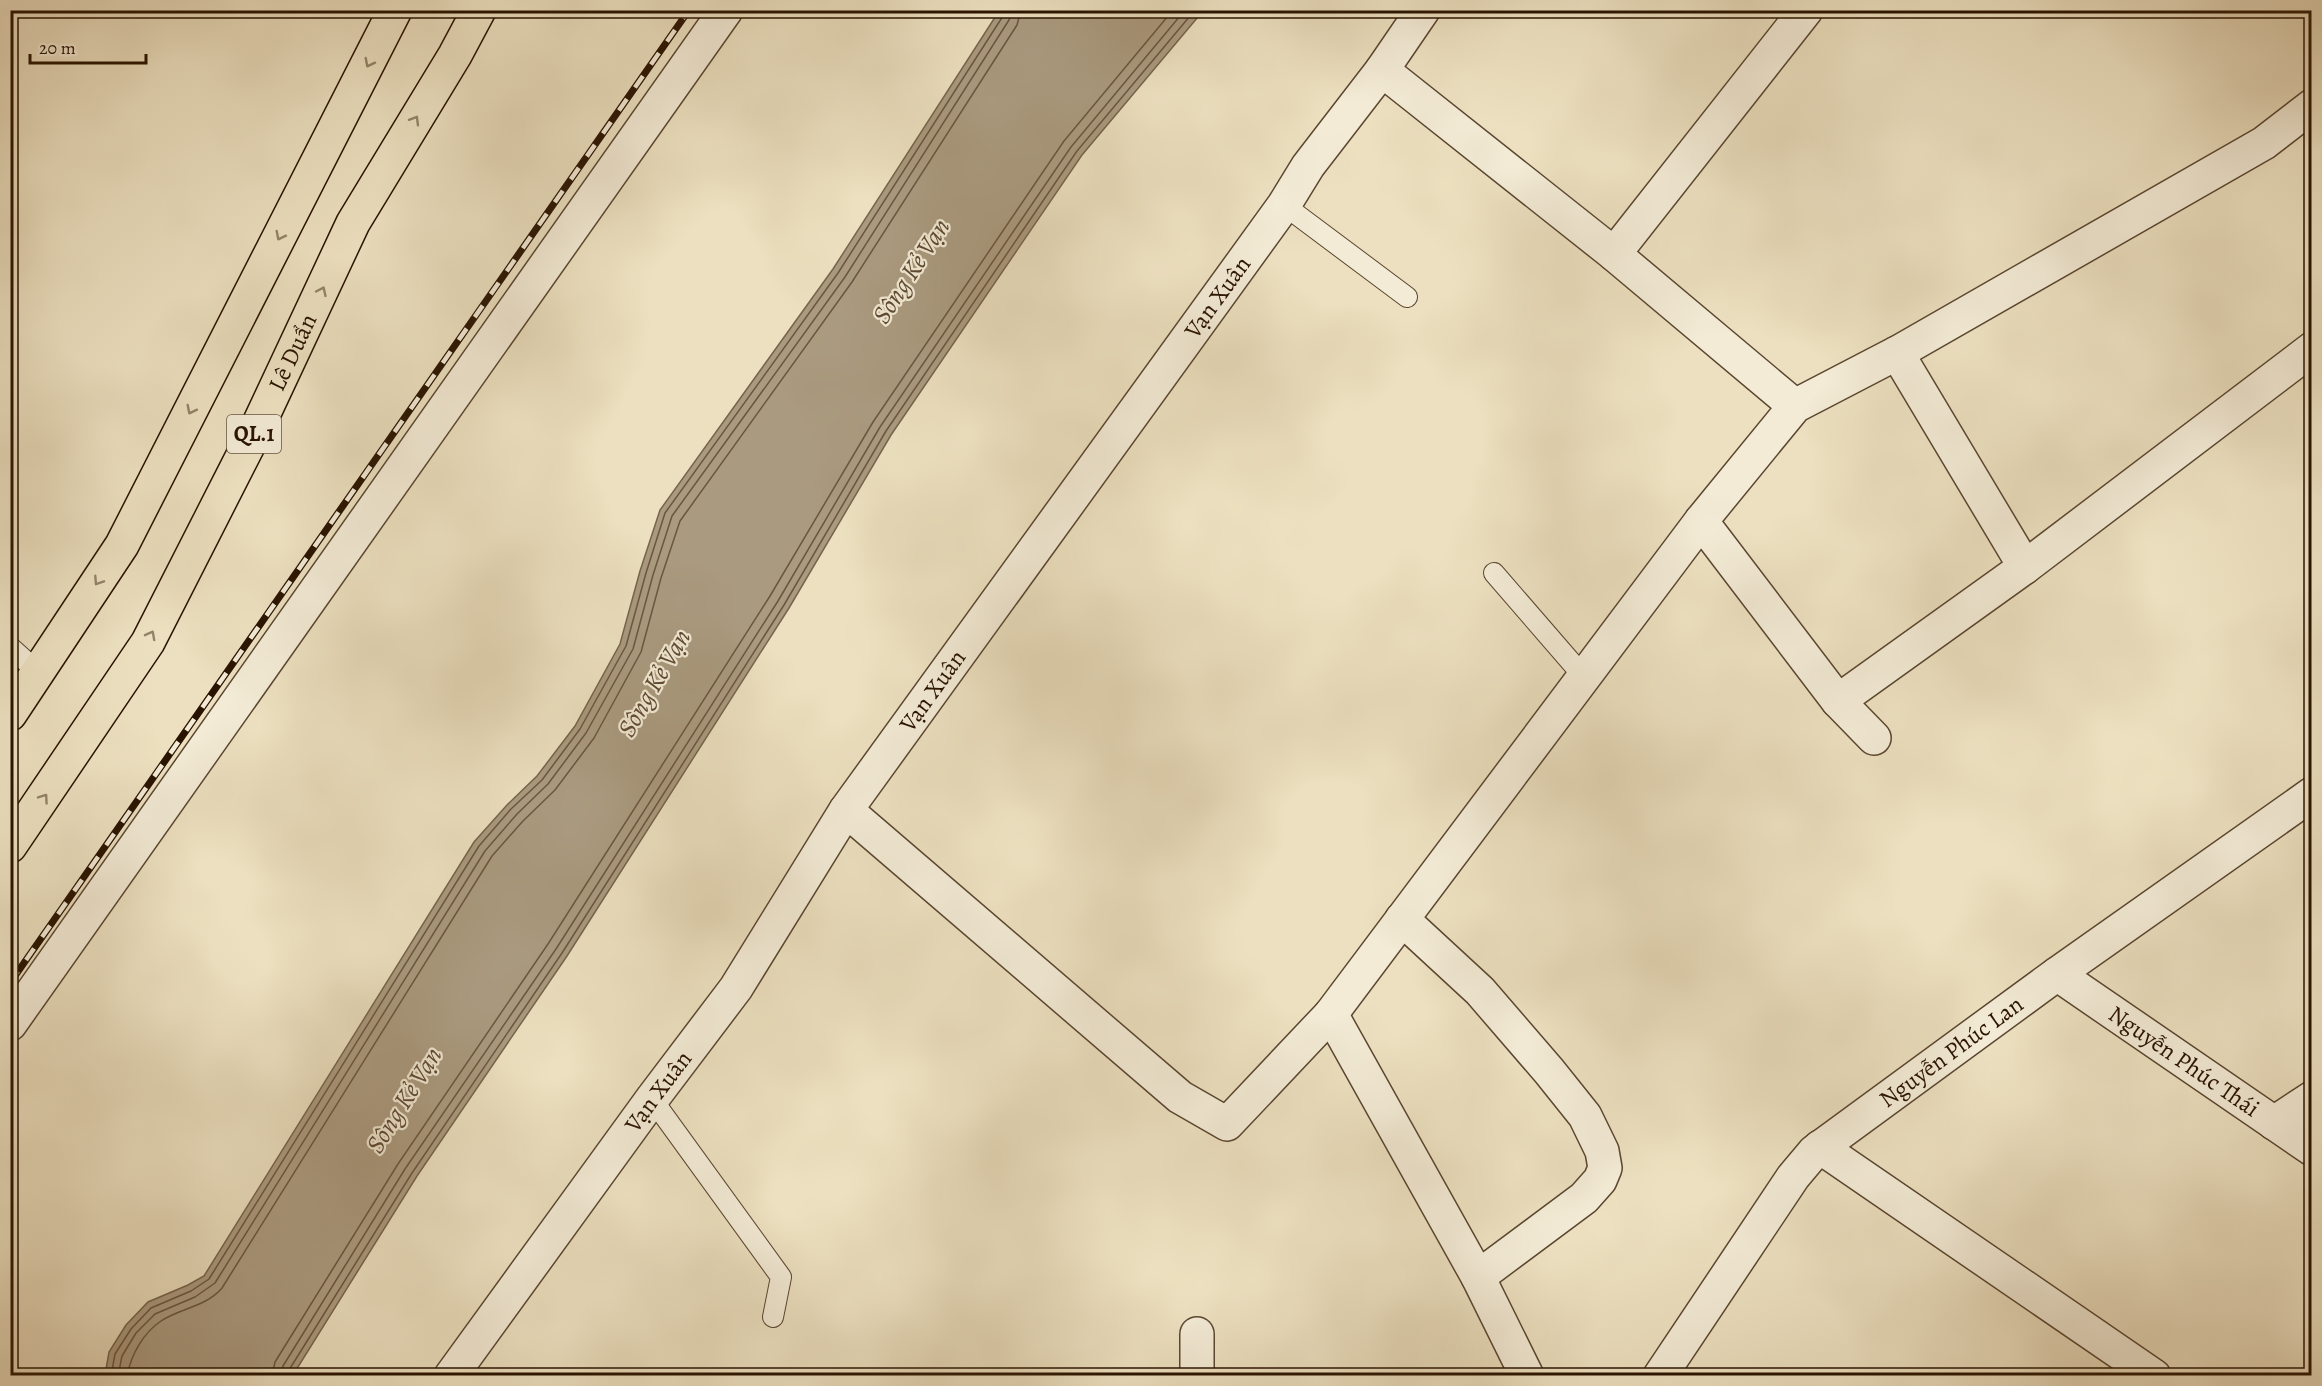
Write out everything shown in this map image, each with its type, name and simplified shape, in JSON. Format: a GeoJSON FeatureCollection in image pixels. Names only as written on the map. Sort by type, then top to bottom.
{"type":"FeatureCollection","features":[{"type":"Feature","properties":{"kind":"main road","name":"QL.1"},"geometry":{"type":"LineString","coordinates":[[10,714],[122,545],[395,10]]}},
{"type":"Feature","properties":{"kind":"main road","name":"Lê Duẩn"},"geometry":{"type":"LineString","coordinates":[[10,846],[148,642],[257,428],[353,223],[455,55],[479,10]]}},
{"type":"Feature","properties":{"kind":"street"},"geometry":{"type":"LineString","coordinates":[[10,1024],[726,10]]}},
{"type":"Feature","properties":{"kind":"street","name":"Vạn Xuân"},"geometry":{"type":"LineString","coordinates":[[451,1376],[652,1099],[736,988],[846,810],[1284,205],[1308,166],[1382,70],[1423,10]]}},
{"type":"Feature","properties":{"kind":"street"},"geometry":{"type":"LineString","coordinates":[[1614,254],[1806,10]]}},
{"type":"Feature","properties":{"kind":"street"},"geometry":{"type":"LineString","coordinates":[[1382,70],[1614,254],[1794,405]]}},
{"type":"Feature","properties":{"kind":"street"},"geometry":{"type":"LineString","coordinates":[[846,810],[1180,1097],[1227,1124],[1330,1014],[1701,521],[1794,405],[1897,353],[2264,143],[2312,106]]}},
{"type":"Feature","properties":{"kind":"street"},"geometry":{"type":"LineString","coordinates":[[1838,701],[2025,567],[2312,348]]}},
{"type":"Feature","properties":{"kind":"street"},"geometry":{"type":"LineString","coordinates":[[1897,353],[2025,567]]}},
{"type":"Feature","properties":{"kind":"street"},"geometry":{"type":"LineString","coordinates":[[1701,521],[1838,701],[1874,738]]}},
{"type":"Feature","properties":{"kind":"street","name":"Nguyễn Phúc Lan"},"geometry":{"type":"LineString","coordinates":[[1660,1376],[1793,1177],[1820,1147],[2057,974],[2312,794]]}},
{"type":"Feature","properties":{"kind":"street"},"geometry":{"type":"LineString","coordinates":[[1402,919],[1488,1000],[1585,1116],[1602,1151],[1605,1168],[1600,1180],[1584,1198],[1478,1277]]}},
{"type":"Feature","properties":{"kind":"street","name":"Nguyễn Phúc Thái"},"geometry":{"type":"LineString","coordinates":[[2057,974],[2312,1149]]}},
{"type":"Feature","properties":{"kind":"street"},"geometry":{"type":"LineString","coordinates":[[1330,1014],[1478,1277],[1527,1376]]}},
{"type":"Feature","properties":{"kind":"street"},"geometry":{"type":"LineString","coordinates":[[2274,1123],[2312,1098]]}},
{"type":"Feature","properties":{"kind":"street"},"geometry":{"type":"LineString","coordinates":[[1820,1147],[2154,1376]]}},
{"type":"Feature","properties":{"kind":"street"},"geometry":{"type":"LineString","coordinates":[[1197,1334],[1197,1376]]}},
{"type":"Feature","properties":{"kind":"lane"},"geometry":{"type":"LineString","coordinates":[[1284,205],[1407,297]]}},
{"type":"Feature","properties":{"kind":"lane"},"geometry":{"type":"LineString","coordinates":[[1494,573],[1584,677]]}},
{"type":"Feature","properties":{"kind":"lane"},"geometry":{"type":"LineString","coordinates":[[10,647],[39,673]]}},
{"type":"Feature","properties":{"kind":"lane"},"geometry":{"type":"LineString","coordinates":[[652,1099],[781,1277],[773,1317]]}},
{"type":"Feature","properties":{"kind":"water","name":"Sông Kẻ Vạn"},"geometry":{"type":"Polygon","coordinates":[[[999,11],[1203,11],[1082,155],[891,435],[789,608],[567,956],[417,1176],[293,1375],[105,1375],[109,1352],[126,1325],[148,1302],[204,1276],[474,842],[537,776],[575,726],[620,644],[660,510],[833,269],[999,11]]]}},
{"type":"Feature","properties":{"kind":"railway"},"geometry":{"type":"LineString","coordinates":[[10,983],[689,10]]}}]}
